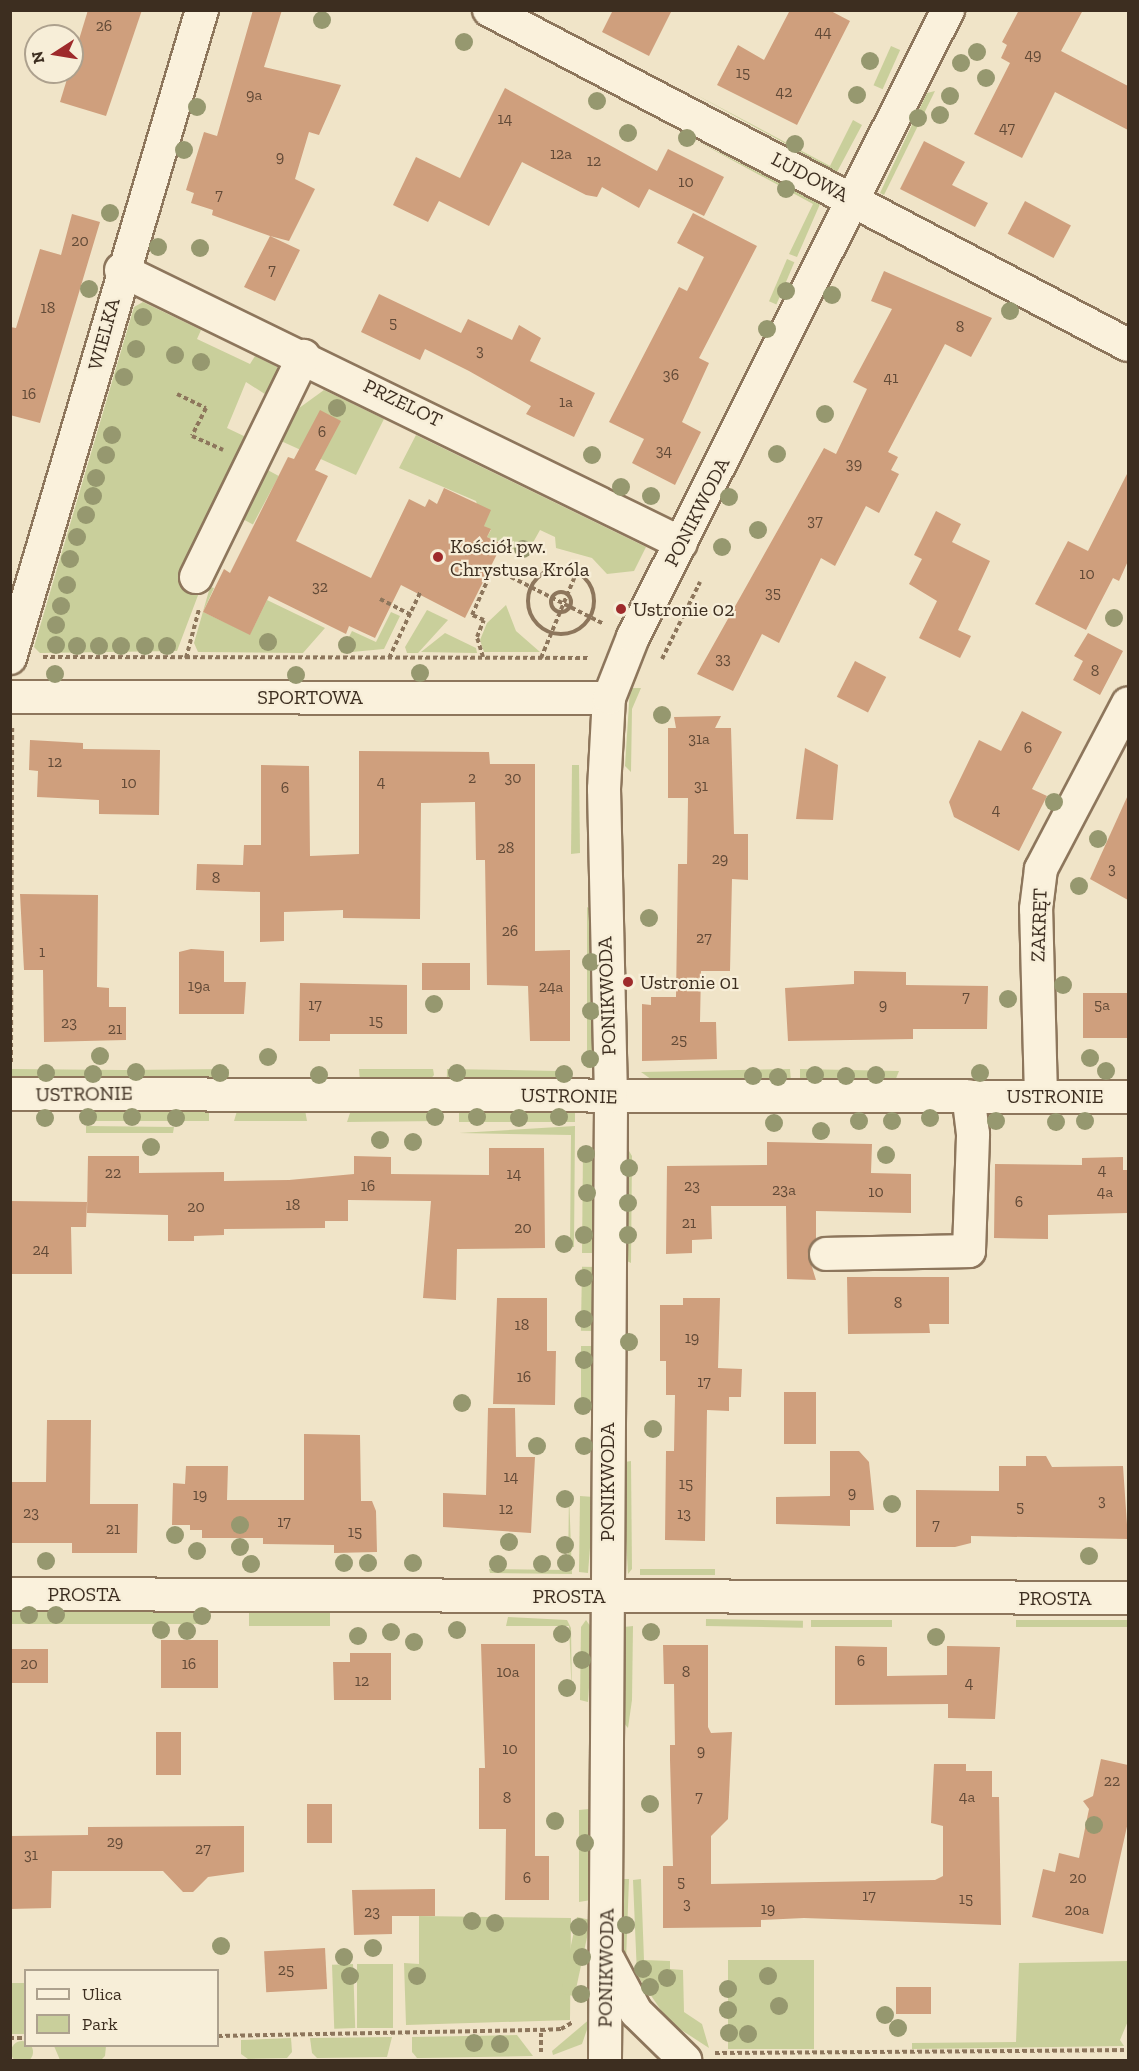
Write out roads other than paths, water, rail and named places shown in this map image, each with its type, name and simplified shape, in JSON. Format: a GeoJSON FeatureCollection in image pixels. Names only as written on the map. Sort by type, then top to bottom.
{"type":"FeatureCollection","features":[{"type":"Feature","properties":{"kind":"street","name":"WIELKA"},"geometry":{"type":"LineString","coordinates":[[25,657],[122,270],[202,10]]}},
{"type":"Feature","properties":{"kind":"street","name":"LUDOWA"},"geometry":{"type":"LineString","coordinates":[[489,10],[1128,345]]}},
{"type":"Feature","properties":{"kind":"street","name":"PONIKWODA"},"geometry":{"type":"LineString","coordinates":[[604,2061],[608,1958],[606,1596],[610,1097],[604,789],[596,698],[681,543],[948,10]]}},
{"type":"Feature","properties":{"kind":"street","name":"PRZELOT"},"geometry":{"type":"LineString","coordinates":[[122,270],[304,356],[681,543]]}},
{"type":"Feature","properties":{"kind":"street"},"geometry":{"type":"LineString","coordinates":[[196,577],[304,356]]}},
{"type":"Feature","properties":{"kind":"street","name":"SPORTOWA"},"geometry":{"type":"LineString","coordinates":[[13,708],[596,698]]}},
{"type":"Feature","properties":{"kind":"street","name":"ZAKRĘT"},"geometry":{"type":"LineString","coordinates":[[1041,1096],[1036,909],[1041,868],[1128,703]]}},
{"type":"Feature","properties":{"kind":"street","name":"USTRONIE"},"geometry":{"type":"LineString","coordinates":[[10,1094],[1128,1097]]}},
{"type":"Feature","properties":{"kind":"street"},"geometry":{"type":"LineString","coordinates":[[826,1254],[969,1251],[973,1134],[968,1096]]}},
{"type":"Feature","properties":{"kind":"street","name":"PROSTA"},"geometry":{"type":"LineString","coordinates":[[10,1594],[1128,1598]]}},
{"type":"Feature","properties":{"kind":"street"},"geometry":{"type":"LineString","coordinates":[[608,1958],[636,2012],[698,2056]]}},
{"type":"Feature","properties":{"kind":"place","name":"Kościół pw. Chrystusa Króla"},"geometry":{"type":"Point","coordinates":[438,557]}},
{"type":"Feature","properties":{"kind":"place","name":"Ustronie 02"},"geometry":{"type":"Point","coordinates":[621,609]}},
{"type":"Feature","properties":{"kind":"place","name":"Ustronie 01"},"geometry":{"type":"Point","coordinates":[628,982]}}]}
